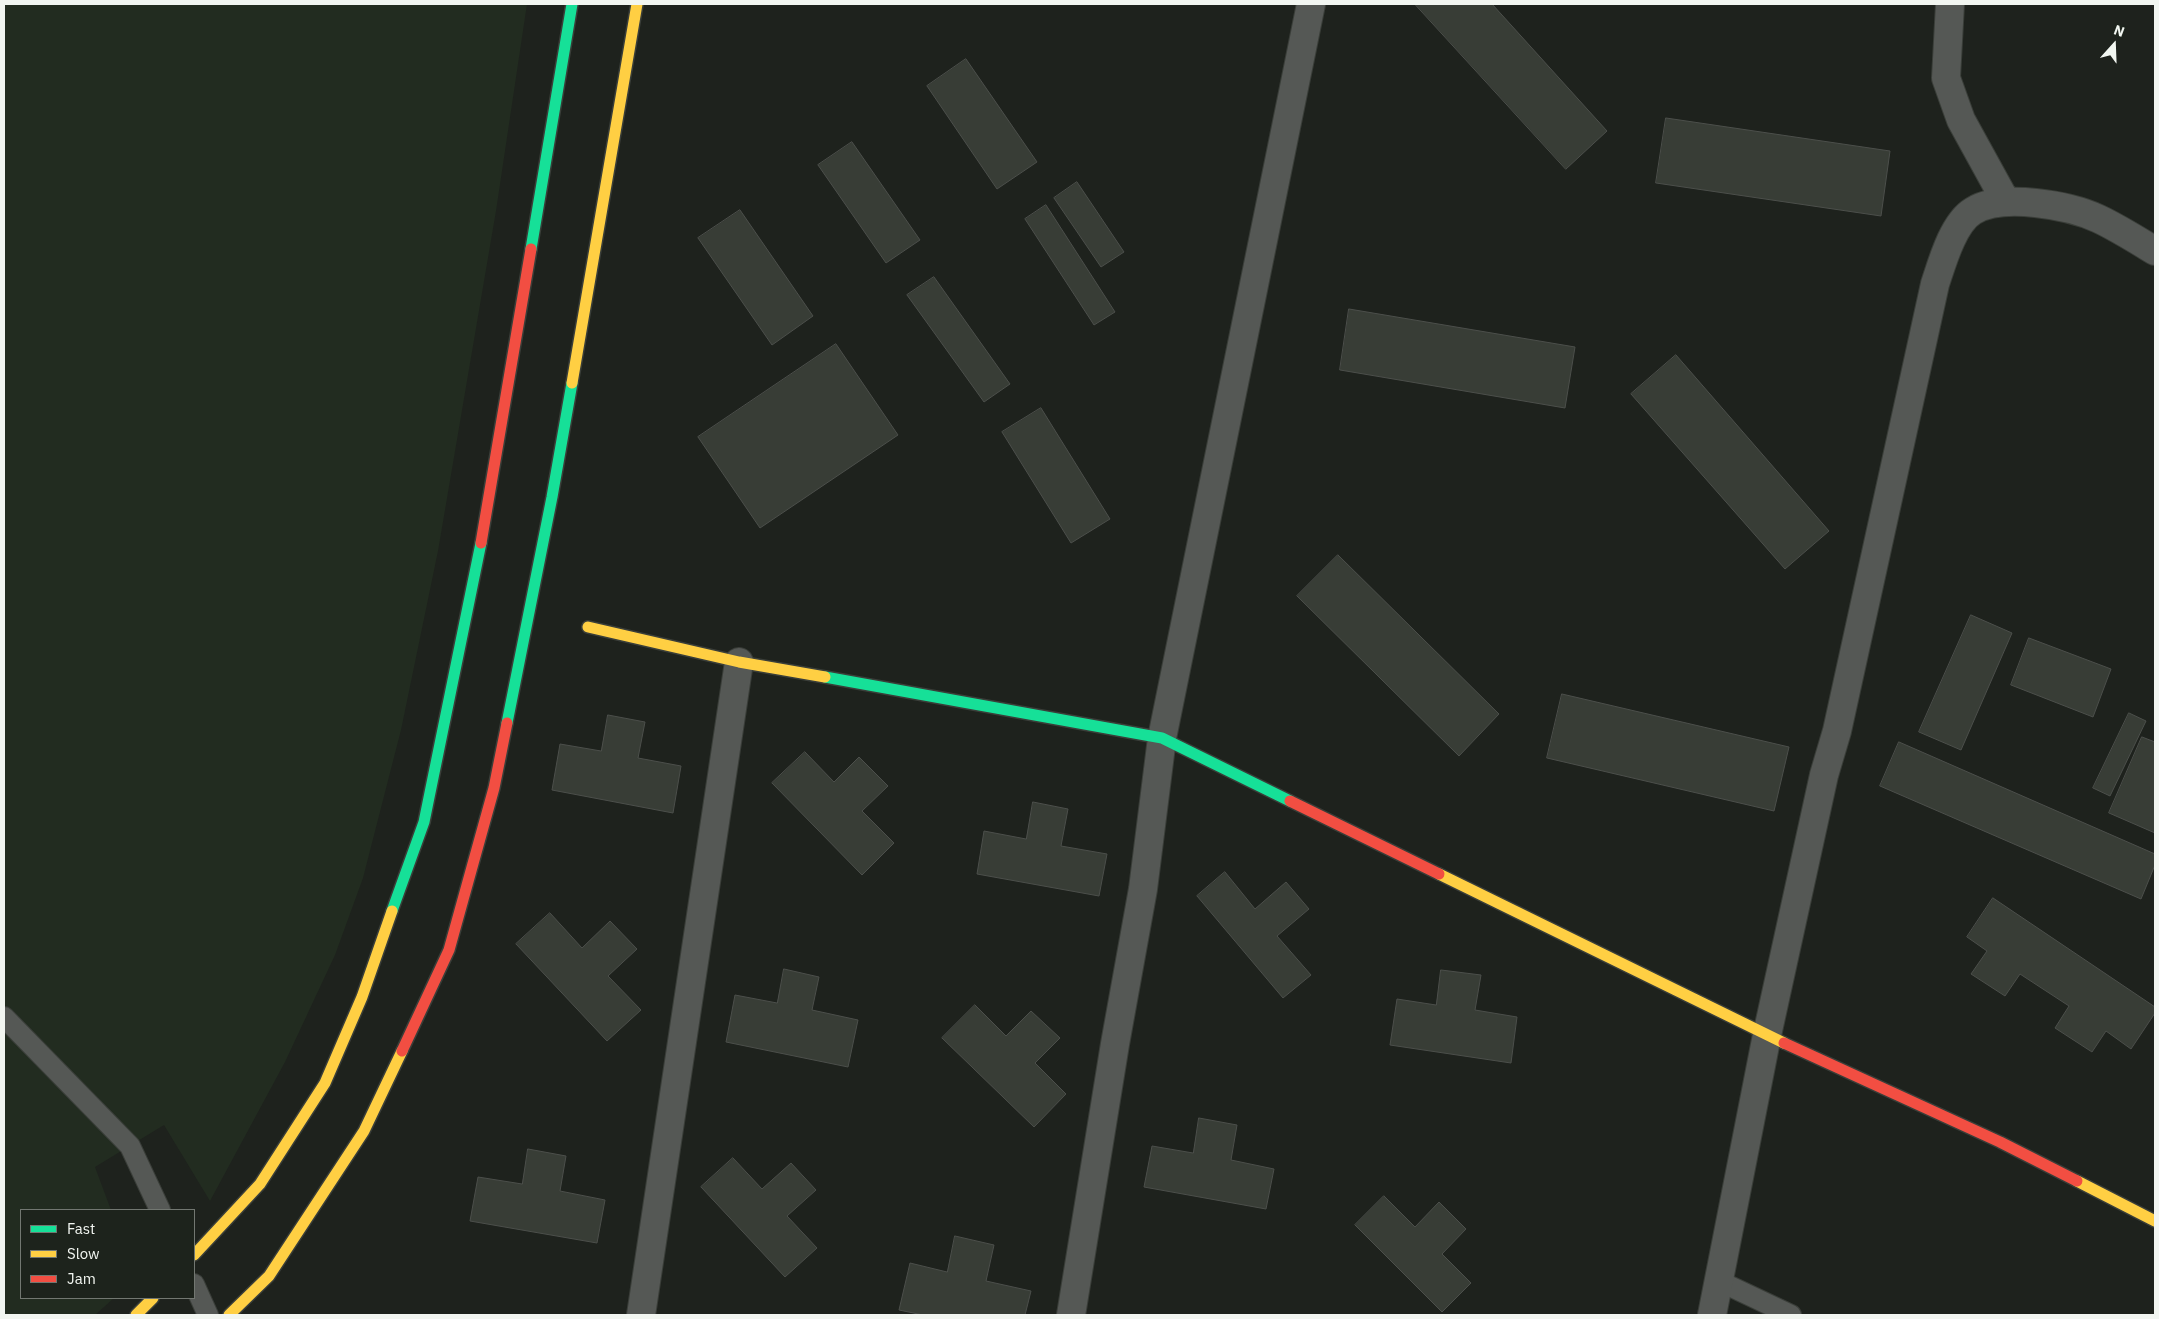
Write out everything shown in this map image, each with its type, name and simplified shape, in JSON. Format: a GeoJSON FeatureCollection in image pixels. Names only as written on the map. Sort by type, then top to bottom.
{"type":"FeatureCollection","features":[{"type":"Feature","properties":{"kind":"main road"},"geometry":{"type":"LineString","coordinates":[[195,1254],[260,1184],[325,1083],[362,997],[424,822],[490,504],[572,4]]}},
{"type":"Feature","properties":{"kind":"main road"},"geometry":{"type":"LineString","coordinates":[[229,1315],[269,1276],[364,1131],[449,950],[498,768],[554,487],[637,4]]}},
{"type":"Feature","properties":{"kind":"main road"},"geometry":{"type":"LineString","coordinates":[[588,627],[739,662],[1162,738],[1767,1035],[2000,1142],[2155,1221]]}},
{"type":"Feature","properties":{"kind":"main road"},"geometry":{"type":"LineString","coordinates":[[136,1315],[152,1299]]}},
{"type":"Feature","properties":{"kind":"street"},"geometry":{"type":"LineString","coordinates":[[1071,1315],[1115,1044],[1143,889],[1162,738],[1311,4]]}},
{"type":"Feature","properties":{"kind":"street"},"geometry":{"type":"LineString","coordinates":[[1950,4],[1946,78],[1960,120],[2004,200]]}},
{"type":"Feature","properties":{"kind":"street"},"geometry":{"type":"LineString","coordinates":[[1712,1315],[1767,1035],[1935,284],[1952,235],[1972,211],[2004,200],[2048,204],[2098,218],[2155,251]]}},
{"type":"Feature","properties":{"kind":"street"},"geometry":{"type":"LineString","coordinates":[[641,1315],[739,662]]}},
{"type":"Feature","properties":{"kind":"lane"},"geometry":{"type":"LineString","coordinates":[[4,1017],[130,1146],[160,1209]]}},
{"type":"Feature","properties":{"kind":"lane"},"geometry":{"type":"LineString","coordinates":[[1719,1281],[1790,1315]]}},
{"type":"Feature","properties":{"kind":"lane"},"geometry":{"type":"LineString","coordinates":[[195,1286],[208,1315]]}},
{"type":"Feature","properties":{"kind":"shaded area"},"geometry":{"type":"Polygon","coordinates":[[[4,4],[527,4],[496,211],[438,551],[401,730],[363,878],[335,955],[285,1062],[210,1201],[164,1125],[95,1167],[111,1209],[20,1209],[20,1299],[113,1299],[95,1315],[4,1315],[4,4]]]}},
{"type":"Feature","properties":{"kind":"building"},"geometry":{"type":"Polygon","coordinates":[[[1415,4],[1492,4],[1607,131],[1566,169],[1415,4]]]}},
{"type":"Feature","properties":{"kind":"building"},"geometry":{"type":"Polygon","coordinates":[[[966,59],[1037,162],[997,189],[927,86],[966,59]]]}},
{"type":"Feature","properties":{"kind":"building"},"geometry":{"type":"Polygon","coordinates":[[[1666,118],[1890,151],[1881,216],[1656,183],[1666,118]]]}},
{"type":"Feature","properties":{"kind":"building"},"geometry":{"type":"Polygon","coordinates":[[[852,142],[920,240],[886,263],[818,165],[852,142]]]}},
{"type":"Feature","properties":{"kind":"building"},"geometry":{"type":"Polygon","coordinates":[[[1077,182],[1124,252],[1101,267],[1054,198],[1077,182]]]}},
{"type":"Feature","properties":{"kind":"building"},"geometry":{"type":"Polygon","coordinates":[[[1046,205],[1115,312],[1094,325],[1025,219],[1046,205]]]}},
{"type":"Feature","properties":{"kind":"building"},"geometry":{"type":"Polygon","coordinates":[[[740,210],[813,316],[772,345],[698,238],[740,210]]]}},
{"type":"Feature","properties":{"kind":"building"},"geometry":{"type":"Polygon","coordinates":[[[934,277],[1010,384],[984,402],[907,295],[934,277]]]}},
{"type":"Feature","properties":{"kind":"building"},"geometry":{"type":"Polygon","coordinates":[[[1349,309],[1575,347],[1565,408],[1340,370],[1349,309]]]}},
{"type":"Feature","properties":{"kind":"building"},"geometry":{"type":"Polygon","coordinates":[[[836,344],[898,435],[760,528],[698,437],[836,344]]]}},
{"type":"Feature","properties":{"kind":"building"},"geometry":{"type":"Polygon","coordinates":[[[1676,355],[1829,531],[1785,569],[1631,394],[1676,355]]]}},
{"type":"Feature","properties":{"kind":"building"},"geometry":{"type":"Polygon","coordinates":[[[1041,408],[1110,519],[1071,543],[1002,432],[1041,408]]]}},
{"type":"Feature","properties":{"kind":"building"},"geometry":{"type":"Polygon","coordinates":[[[1338,555],[1499,714],[1459,756],[1297,596],[1338,555]]]}},
{"type":"Feature","properties":{"kind":"building"},"geometry":{"type":"Polygon","coordinates":[[[1971,615],[2012,633],[1961,750],[1919,732],[1971,615]]]}},
{"type":"Feature","properties":{"kind":"building"},"geometry":{"type":"Polygon","coordinates":[[[2029,638],[2111,669],[2093,717],[2011,685],[2029,638]]]}},
{"type":"Feature","properties":{"kind":"building"},"geometry":{"type":"Polygon","coordinates":[[[1562,694],[1789,747],[1774,811],[1547,758],[1562,694]]]}},
{"type":"Feature","properties":{"kind":"building"},"geometry":{"type":"Polygon","coordinates":[[[2129,713],[2146,721],[2110,796],[2093,788],[2129,713]]]}},
{"type":"Feature","properties":{"kind":"building"},"geometry":{"type":"Polygon","coordinates":[[[608,715],[645,722],[638,758],[681,766],[673,813],[552,790],[560,744],[601,751],[608,715]]]}},
{"type":"Feature","properties":{"kind":"building"},"geometry":{"type":"Polygon","coordinates":[[[2142,737],[2155,742],[2155,833],[2109,813],[2142,737]]]}},
{"type":"Feature","properties":{"kind":"building"},"geometry":{"type":"Polygon","coordinates":[[[1899,742],[2155,854],[2155,865],[2141,899],[1880,786],[1899,742]]]}},
{"type":"Feature","properties":{"kind":"building"},"geometry":{"type":"Polygon","coordinates":[[[805,752],[834,782],[859,757],[888,786],[862,811],[894,843],[862,875],[772,783],[805,752]]]}},
{"type":"Feature","properties":{"kind":"building"},"geometry":{"type":"Polygon","coordinates":[[[1033,802],[1068,809],[1061,846],[1107,854],[1099,896],[977,874],[984,831],[1026,839],[1033,802]]]}},
{"type":"Feature","properties":{"kind":"building"},"geometry":{"type":"Polygon","coordinates":[[[1225,872],[1255,909],[1286,882],[1309,909],[1277,936],[1311,975],[1283,998],[1197,896],[1225,872]]]}},
{"type":"Feature","properties":{"kind":"building"},"geometry":{"type":"Polygon","coordinates":[[[1993,898],[2155,1007],[2155,1013],[2131,1049],[2106,1031],[2092,1052],[2055,1028],[2069,1006],[2020,974],[2005,996],[1971,974],[1987,951],[1967,937],[1993,898]]]}},
{"type":"Feature","properties":{"kind":"building"},"geometry":{"type":"Polygon","coordinates":[[[550,913],[582,948],[610,921],[637,949],[608,976],[641,1010],[607,1041],[516,944],[550,913]]]}},
{"type":"Feature","properties":{"kind":"building"},"geometry":{"type":"Polygon","coordinates":[[[784,969],[819,977],[812,1010],[858,1020],[848,1067],[726,1042],[735,995],[777,1003],[784,969]]]}},
{"type":"Feature","properties":{"kind":"building"},"geometry":{"type":"Polygon","coordinates":[[[1441,970],[1481,975],[1475,1010],[1517,1017],[1511,1063],[1390,1045],[1397,999],[1436,1005],[1441,970]]]}},
{"type":"Feature","properties":{"kind":"building"},"geometry":{"type":"Polygon","coordinates":[[[975,1005],[1006,1036],[1031,1011],[1060,1038],[1035,1063],[1066,1094],[1034,1127],[942,1038],[975,1005]]]}},
{"type":"Feature","properties":{"kind":"building"},"geometry":{"type":"Polygon","coordinates":[[[1199,1118],[1237,1125],[1231,1160],[1274,1169],[1266,1209],[1144,1187],[1152,1146],[1193,1153],[1199,1118]]]}},
{"type":"Feature","properties":{"kind":"building"},"geometry":{"type":"Polygon","coordinates":[[[528,1149],[566,1156],[560,1191],[605,1200],[597,1243],[470,1221],[478,1177],[522,1184],[528,1149]]]}},
{"type":"Feature","properties":{"kind":"building"},"geometry":{"type":"Polygon","coordinates":[[[733,1158],[762,1189],[791,1163],[816,1190],[787,1216],[817,1248],[785,1277],[701,1187],[733,1158]]]}},
{"type":"Feature","properties":{"kind":"building"},"geometry":{"type":"Polygon","coordinates":[[[1384,1196],[1415,1227],[1439,1202],[1466,1229],[1442,1254],[1471,1283],[1442,1312],[1355,1225],[1384,1196]]]}},
{"type":"Feature","properties":{"kind":"building"},"geometry":{"type":"Polygon","coordinates":[[[955,1236],[994,1245],[986,1281],[1031,1291],[1025,1315],[923,1315],[899,1310],[910,1263],[947,1272],[955,1236]]]}},
{"type":"Feature","properties":{"kind":"traffic: fast"},"geometry":{"type":"LineString","coordinates":[[531,249],[572,4]]}},
{"type":"Feature","properties":{"kind":"traffic: fast"},"geometry":{"type":"LineString","coordinates":[[507,723],[552,497],[572,383]]}},
{"type":"Feature","properties":{"kind":"traffic: fast"},"geometry":{"type":"LineString","coordinates":[[392,911],[424,822],[481,543]]}},
{"type":"Feature","properties":{"kind":"traffic: fast"},"geometry":{"type":"LineString","coordinates":[[825,677],[1162,738],[1290,801]]}},
{"type":"Feature","properties":{"kind":"traffic: slow"},"geometry":{"type":"LineString","coordinates":[[572,383],[637,4]]}},
{"type":"Feature","properties":{"kind":"traffic: slow"},"geometry":{"type":"LineString","coordinates":[[588,627],[739,662],[825,677]]}},
{"type":"Feature","properties":{"kind":"traffic: slow"},"geometry":{"type":"LineString","coordinates":[[1439,874],[1784,1043]]}},
{"type":"Feature","properties":{"kind":"traffic: slow"},"geometry":{"type":"LineString","coordinates":[[195,1254],[260,1184],[325,1083],[362,997],[392,911]]}},
{"type":"Feature","properties":{"kind":"traffic: slow"},"geometry":{"type":"LineString","coordinates":[[229,1315],[269,1276],[364,1131],[402,1051]]}},
{"type":"Feature","properties":{"kind":"traffic: slow"},"geometry":{"type":"LineString","coordinates":[[2077,1181],[2155,1221]]}},
{"type":"Feature","properties":{"kind":"traffic: slow"},"geometry":{"type":"LineString","coordinates":[[136,1315],[152,1299]]}},
{"type":"Feature","properties":{"kind":"traffic: jam"},"geometry":{"type":"LineString","coordinates":[[481,543],[531,249]]}},
{"type":"Feature","properties":{"kind":"traffic: jam"},"geometry":{"type":"LineString","coordinates":[[402,1051],[449,950],[494,788],[507,723]]}},
{"type":"Feature","properties":{"kind":"traffic: jam"},"geometry":{"type":"LineString","coordinates":[[1290,801],[1439,874]]}},
{"type":"Feature","properties":{"kind":"traffic: jam"},"geometry":{"type":"LineString","coordinates":[[1784,1043],[2000,1142],[2077,1181]]}}]}
